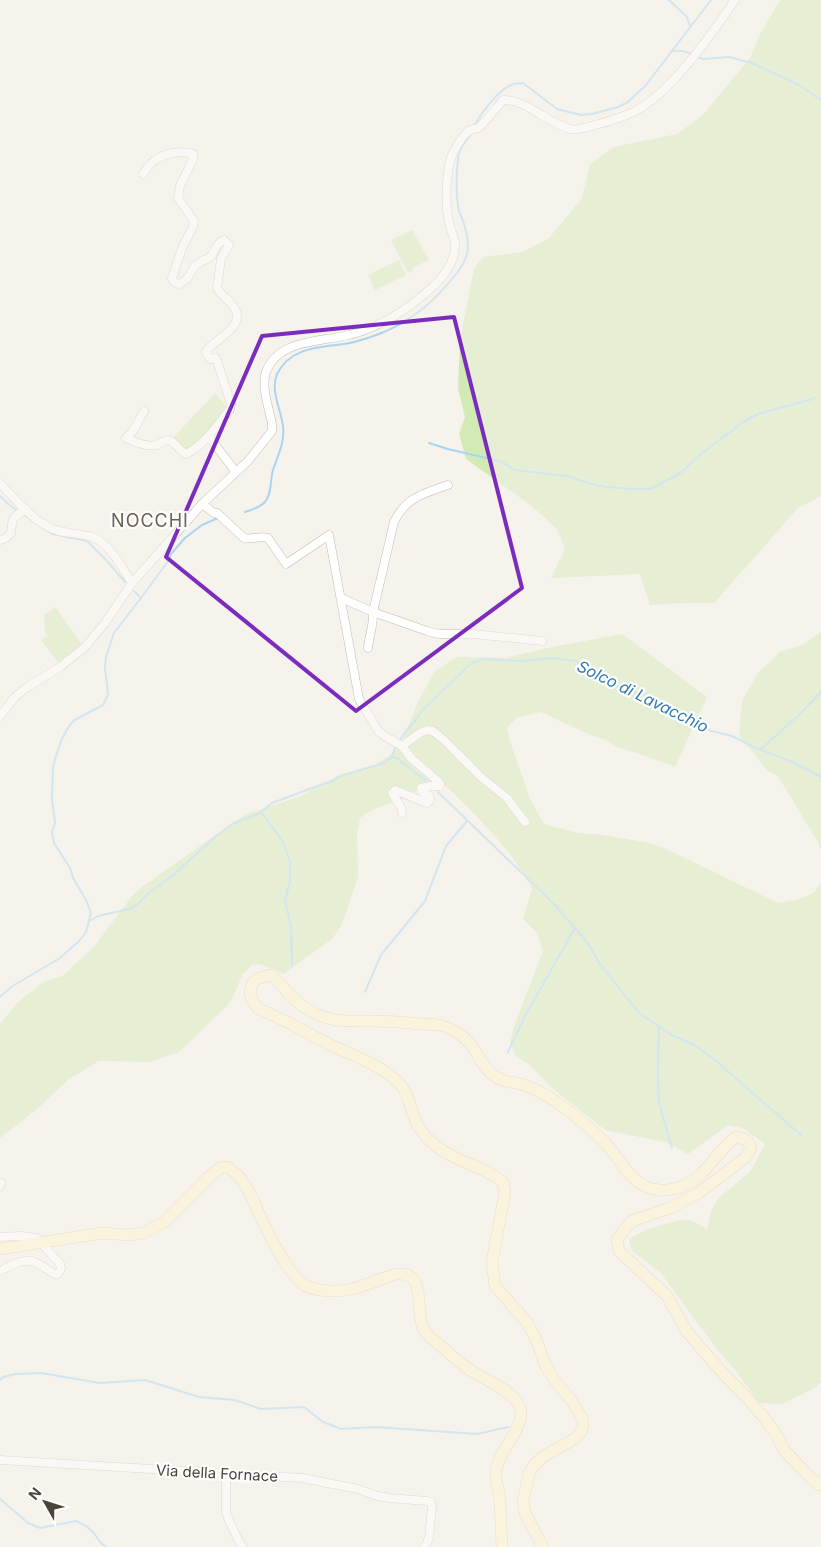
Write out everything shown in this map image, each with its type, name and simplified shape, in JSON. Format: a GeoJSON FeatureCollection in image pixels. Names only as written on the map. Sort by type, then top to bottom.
{"type":"FeatureCollection","features":[{"type":"Feature","properties":{"kind":"main road"},"geometry":{"type":"LineString","coordinates":[[542,1547],[525,1514],[523,1500],[529,1474],[534,1464],[544,1456],[576,1438],[581,1432],[583,1420],[572,1401],[546,1366],[535,1337],[526,1321],[495,1286],[492,1262],[505,1192],[503,1182],[493,1173],[448,1154],[430,1140],[418,1126],[399,1083],[378,1067],[259,1009],[252,1001],[250,994],[252,984],[257,979],[270,975],[277,978],[291,997],[317,1014],[331,1019],[348,1021],[391,1020],[451,1028],[472,1045],[482,1064],[495,1077],[504,1082],[521,1084],[557,1102],[607,1145],[629,1175],[641,1185],[657,1190],[677,1188],[693,1181],[736,1137],[748,1140],[751,1148],[746,1157],[699,1193],[670,1208],[632,1221],[617,1239],[619,1251],[667,1296],[687,1332],[765,1419],[776,1434],[784,1450],[821,1486]]}},
{"type":"Feature","properties":{"kind":"main road"},"geometry":{"type":"LineString","coordinates":[[0,1249],[102,1233],[129,1235],[143,1233],[163,1223],[209,1177],[220,1168],[226,1166],[234,1171],[242,1180],[291,1272],[305,1286],[330,1291],[352,1289],[396,1274],[402,1273],[410,1276],[418,1288],[419,1314],[425,1332],[466,1367],[501,1388],[519,1403],[520,1420],[501,1455],[496,1471],[502,1547]]}},
{"type":"Feature","properties":{"kind":"street"},"geometry":{"type":"LineString","coordinates":[[0,716],[15,697],[26,688],[60,667],[85,647],[105,623],[132,583],[202,504],[248,461],[272,431],[264,382],[265,374],[273,360],[282,352],[301,343],[351,335],[382,323],[418,300],[446,272],[456,246],[449,222],[447,205],[448,172],[451,156],[471,131],[504,100],[523,105],[556,124],[572,130],[613,120],[638,109],[655,97],[694,56],[735,0]]}},
{"type":"Feature","properties":{"kind":"street"},"geometry":{"type":"LineString","coordinates":[[142,174],[157,158],[172,154],[193,154],[193,159],[180,186],[178,198],[194,220],[193,227],[182,246],[172,278],[174,282],[179,284],[184,282],[199,262],[211,256],[221,240],[227,242],[228,245],[221,259],[217,288],[233,306],[237,318],[233,327],[206,352],[210,359],[216,358],[231,404],[230,409],[208,437],[186,454],[167,440],[158,445],[151,445],[126,438],[133,431],[144,411]]}},
{"type":"Feature","properties":{"kind":"street"},"geometry":{"type":"LineString","coordinates":[[208,437],[236,472]]}},
{"type":"Feature","properties":{"kind":"street"},"geometry":{"type":"LineString","coordinates":[[0,484],[26,509],[54,529],[94,537],[104,544],[132,583]]}},
{"type":"Feature","properties":{"kind":"street"},"geometry":{"type":"LineString","coordinates":[[368,648],[374,620],[373,612],[394,522],[399,511],[420,495],[448,485]]}},
{"type":"Feature","properties":{"kind":"street"},"geometry":{"type":"LineString","coordinates":[[202,504],[214,513],[217,513],[244,538],[250,539],[264,536],[268,538],[286,564],[329,535],[359,699],[380,732],[402,746],[412,758],[440,783],[440,786],[422,788],[422,792],[429,795],[430,800],[427,803],[395,790],[392,793],[402,812]]}},
{"type":"Feature","properties":{"kind":"street"},"geometry":{"type":"LineString","coordinates":[[0,540],[6,538],[11,533],[11,522],[14,517],[26,509]]}},
{"type":"Feature","properties":{"kind":"street"},"geometry":{"type":"LineString","coordinates":[[341,598],[373,612],[439,634],[472,634],[542,641]]}},
{"type":"Feature","properties":{"kind":"street"},"geometry":{"type":"LineString","coordinates":[[402,746],[420,733],[427,730],[433,731],[507,798],[526,822]]}},
{"type":"Feature","properties":{"kind":"street"},"geometry":{"type":"LineString","coordinates":[[0,1237],[21,1236],[36,1238],[60,1264],[62,1269],[58,1274],[54,1274],[32,1261],[16,1264],[0,1271]]}},
{"type":"Feature","properties":{"kind":"street","name":"Via della Fornace"},"geometry":{"type":"LineString","coordinates":[[0,1460],[302,1478],[358,1489],[382,1497],[427,1500],[431,1502],[432,1507],[425,1547]]}},
{"type":"Feature","properties":{"kind":"street"},"geometry":{"type":"LineString","coordinates":[[226,1473],[226,1512],[242,1547]]}},
{"type":"Feature","properties":{"kind":"highlighted area"},"geometry":{"type":"Polygon","coordinates":[[[454,317],[522,588],[356,711],[166,557],[262,336],[454,317]]]}},
{"type":"Feature","properties":{"kind":"green space"},"geometry":{"type":"Polygon","coordinates":[[[782,0],[821,0],[821,496],[798,508],[714,603],[650,605],[640,574],[551,578],[565,549],[557,529],[533,507],[466,459],[459,434],[465,417],[458,389],[460,339],[474,269],[483,257],[523,252],[549,238],[582,198],[590,164],[614,147],[677,134],[702,116],[750,58],[759,36],[778,3],[782,0]]]}},
{"type":"Feature","properties":{"kind":"green space"},"geometry":{"type":"Polygon","coordinates":[[[412,230],[429,260],[412,268],[413,271],[408,273],[391,240],[412,230]]]}},
{"type":"Feature","properties":{"kind":"green space"},"geometry":{"type":"Polygon","coordinates":[[[399,260],[406,275],[375,290],[368,275],[399,260]]]}},
{"type":"Feature","properties":{"kind":"green space"},"geometry":{"type":"Polygon","coordinates":[[[215,393],[228,409],[187,452],[172,439],[215,393]]]}},
{"type":"Feature","properties":{"kind":"green space"},"geometry":{"type":"Polygon","coordinates":[[[55,607],[83,646],[65,660],[64,658],[58,662],[41,640],[48,636],[45,631],[44,615],[55,607]]]}},
{"type":"Feature","properties":{"kind":"green space"},"geometry":{"type":"Polygon","coordinates":[[[821,632],[821,851],[819,844],[778,776],[767,770],[739,735],[742,701],[758,673],[780,652],[802,645],[821,632]]]}},
{"type":"Feature","properties":{"kind":"green space"},"geometry":{"type":"Polygon","coordinates":[[[622,634],[707,697],[675,767],[616,747],[606,740],[588,734],[541,712],[516,718],[507,728],[510,741],[530,799],[544,824],[577,833],[597,834],[650,843],[778,903],[810,894],[815,891],[821,881],[821,1382],[815,1388],[782,1404],[759,1403],[660,1272],[632,1251],[629,1240],[648,1229],[683,1220],[689,1220],[707,1229],[711,1211],[718,1198],[750,1172],[765,1144],[743,1128],[728,1125],[688,1154],[664,1142],[605,1130],[552,1088],[532,1067],[516,1056],[510,1044],[513,1029],[543,951],[537,933],[523,919],[532,889],[502,844],[438,778],[403,799],[372,810],[360,818],[357,834],[358,877],[342,924],[333,938],[284,974],[260,964],[252,965],[243,974],[230,1003],[179,1052],[149,1062],[99,1061],[68,1080],[36,1110],[0,1138],[0,1024],[17,1003],[43,982],[62,976],[93,948],[132,896],[143,886],[246,814],[301,796],[337,776],[371,767],[389,756],[403,740],[417,704],[434,672],[457,657],[506,658],[622,634]]]}},
{"type":"Feature","properties":{"kind":"waterway"},"geometry":{"type":"LineString","coordinates":[[669,0],[687,17],[690,26]]}},
{"type":"Feature","properties":{"kind":"waterway"},"geometry":{"type":"LineString","coordinates":[[474,127],[495,97],[516,83],[523,83],[557,109],[581,115],[618,107],[628,102],[646,85],[711,0]]}},
{"type":"Feature","properties":{"kind":"waterway"},"geometry":{"type":"LineString","coordinates":[[671,51],[693,54]]}},
{"type":"Feature","properties":{"kind":"waterway"},"geometry":{"type":"LineString","coordinates":[[697,57],[703,59],[729,57],[752,63],[799,85],[821,100]]}},
{"type":"Feature","properties":{"kind":"waterway"},"geometry":{"type":"LineString","coordinates":[[245,512],[253,510],[265,502],[270,491],[273,470],[282,443],[283,426],[275,387],[275,380],[282,366],[295,355],[310,349],[358,341],[402,323],[431,301],[461,267],[467,255],[468,242],[458,206],[457,166],[461,148],[472,132]]}},
{"type":"Feature","properties":{"kind":"waterway"},"geometry":{"type":"LineString","coordinates":[[429,443],[499,461],[514,470],[567,476],[607,487],[650,489],[679,474],[701,454],[743,422],[758,414],[816,398]]}},
{"type":"Feature","properties":{"kind":"waterway"},"geometry":{"type":"LineString","coordinates":[[0,496],[19,512]]}},
{"type":"Feature","properties":{"kind":"waterway"},"geometry":{"type":"LineString","coordinates":[[23,514],[53,534],[87,541],[125,582]]}},
{"type":"Feature","properties":{"kind":"waterway"},"geometry":{"type":"LineString","coordinates":[[0,997],[11,987],[60,958],[86,932],[91,913],[73,878],[70,868],[54,843],[52,832],[55,822],[52,799],[53,766],[61,741],[73,721],[103,705],[108,695],[105,667],[106,657],[114,633],[166,564],[171,554],[185,538],[202,525],[218,518]]}},
{"type":"Feature","properties":{"kind":"waterway"},"geometry":{"type":"LineString","coordinates":[[134,591],[141,598]]}},
{"type":"Feature","properties":{"kind":"waterway","name":"Solco di Lavacchio"},"geometry":{"type":"LineString","coordinates":[[400,740],[421,712],[474,662],[483,659],[521,661],[554,658],[585,664],[621,689],[654,698],[704,729],[732,736],[756,748],[793,762],[821,777]]}},
{"type":"Feature","properties":{"kind":"waterway"},"geometry":{"type":"LineString","coordinates":[[761,749],[821,692]]}},
{"type":"Feature","properties":{"kind":"waterway","name":"Solco di Lavacchio"},"geometry":{"type":"LineString","coordinates":[[89,921],[98,916],[129,909],[137,905],[217,835],[234,823],[258,814],[272,803],[333,781],[340,776],[384,763],[392,757],[395,747]]}},
{"type":"Feature","properties":{"kind":"waterway"},"geometry":{"type":"LineString","coordinates":[[392,757],[397,758],[426,781]]}},
{"type":"Feature","properties":{"kind":"waterway"},"geometry":{"type":"LineString","coordinates":[[438,792],[554,904],[588,943],[599,963],[639,1013],[670,1034],[694,1045],[715,1060],[801,1135]]}},
{"type":"Feature","properties":{"kind":"waterway"},"geometry":{"type":"LineString","coordinates":[[261,812],[283,842],[290,862],[290,881],[285,900],[291,926],[292,965]]}},
{"type":"Feature","properties":{"kind":"waterway"},"geometry":{"type":"LineString","coordinates":[[365,992],[381,955],[425,901],[446,846],[467,821]]}},
{"type":"Feature","properties":{"kind":"waterway"},"geometry":{"type":"LineString","coordinates":[[508,1052],[525,1016],[575,928]]}},
{"type":"Feature","properties":{"kind":"waterway"},"geometry":{"type":"LineString","coordinates":[[659,1028],[659,1103],[672,1148]]}},
{"type":"Feature","properties":{"kind":"waterway"},"geometry":{"type":"LineString","coordinates":[[0,1380],[3,1377],[16,1374],[41,1373],[100,1383],[145,1380],[199,1397],[235,1400],[261,1409],[304,1407],[323,1422],[341,1429],[376,1427],[477,1434],[508,1427]]}},
{"type":"Feature","properties":{"kind":"waterway"},"geometry":{"type":"LineString","coordinates":[[0,1499],[28,1523],[40,1528],[76,1521],[86,1526],[106,1547]]}},
{"type":"Feature","properties":{"kind":"district","name":"NOCCHI"},"geometry":{"type":"Point","coordinates":[150,520]}}]}
